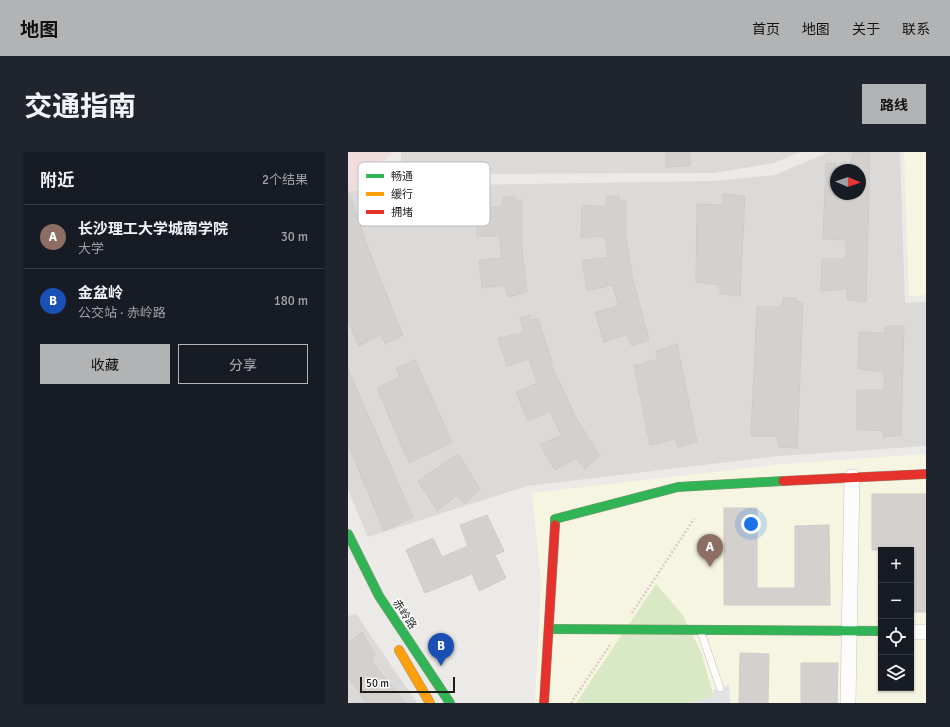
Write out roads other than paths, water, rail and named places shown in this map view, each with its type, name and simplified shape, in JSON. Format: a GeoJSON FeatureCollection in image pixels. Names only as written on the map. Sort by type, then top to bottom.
{"type":"FeatureCollection","features":[{"type":"Feature","properties":{"kind":"street"},"geometry":{"type":"LineString","coordinates":[[544,703],[555,519],[678,487],[926,474]]}},
{"type":"Feature","properties":{"kind":"street"},"geometry":{"type":"LineString","coordinates":[[848,703],[852,477]]}},
{"type":"Feature","properties":{"kind":"street","name":"赤岭路"},"geometry":{"type":"LineString","coordinates":[[348,534],[379,596],[450,703]]}},
{"type":"Feature","properties":{"kind":"street"},"geometry":{"type":"LineString","coordinates":[[549,629],[878,631]]}},
{"type":"Feature","properties":{"kind":"street"},"geometry":{"type":"LineString","coordinates":[[914,632],[926,632]]}},
{"type":"Feature","properties":{"kind":"street"},"geometry":{"type":"LineString","coordinates":[[395,643],[430,703]]}},
{"type":"Feature","properties":{"kind":"lane"},"geometry":{"type":"LineString","coordinates":[[700,630],[720,688]]}},
{"type":"Feature","properties":{"kind":"place","name":"长沙理工大学城南学院"},"geometry":{"type":"Point","coordinates":[710,567]}},
{"type":"Feature","properties":{"kind":"place","name":"金盆岭"},"geometry":{"type":"Point","coordinates":[441,666]}}]}
